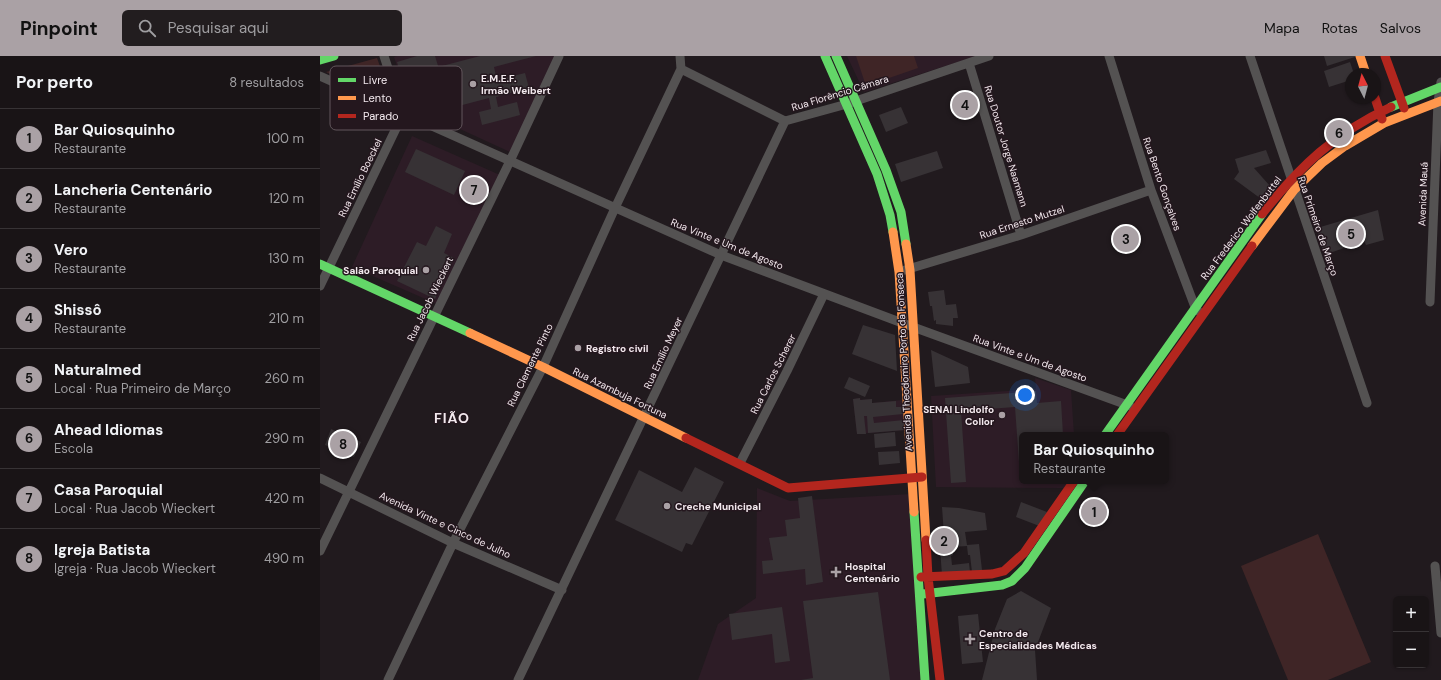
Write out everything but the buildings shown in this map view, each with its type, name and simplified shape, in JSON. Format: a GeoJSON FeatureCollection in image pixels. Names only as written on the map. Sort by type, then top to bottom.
{"type":"FeatureCollection","features":[{"type":"Feature","properties":{"kind":"street"},"geometry":{"type":"LineString","coordinates":[[320,60],[334,56]]}},
{"type":"Feature","properties":{"kind":"street"},"geometry":{"type":"LineString","coordinates":[[384,56],[387,66]]}},
{"type":"Feature","properties":{"kind":"street","name":"Rua Jacob Wieckert"},"geometry":{"type":"LineString","coordinates":[[320,551],[510,161],[559,56]]}},
{"type":"Feature","properties":{"kind":"street","name":"Rua Clemente Pinto"},"geometry":{"type":"LineString","coordinates":[[388,680],[453,543],[543,367],[615,208],[681,69],[680,56]]}},
{"type":"Feature","properties":{"kind":"street","name":"Avenida Theodomiro Porto da Fonseca"},"geometry":{"type":"LineString","coordinates":[[825,56],[851,102],[900,212],[910,270],[917,478]]}},
{"type":"Feature","properties":{"kind":"street","name":"Avenida Theodomiro Porto da Fonseca"},"geometry":{"type":"LineString","coordinates":[[836,56],[851,102]]}},
{"type":"Feature","properties":{"kind":"street","name":"Rua Florêncio Câmara"},"geometry":{"type":"LineString","coordinates":[[681,69],[785,121],[851,102],[989,56]]}},
{"type":"Feature","properties":{"kind":"street","name":"Rua Bento Gonçalves"},"geometry":{"type":"LineString","coordinates":[[1109,56],[1151,190],[1195,307],[1201,315]]}},
{"type":"Feature","properties":{"kind":"street","name":"Rua Primeiro de Março"},"geometry":{"type":"LineString","coordinates":[[1250,56],[1367,403]]}},
{"type":"Feature","properties":{"kind":"street"},"geometry":{"type":"LineString","coordinates":[[1360,56],[1364,68]]}},
{"type":"Feature","properties":{"kind":"street"},"geometry":{"type":"LineString","coordinates":[[1385,56],[1406,114]]}},
{"type":"Feature","properties":{"kind":"street","name":"Rua Doutor Jorge Naamann"},"geometry":{"type":"LineString","coordinates":[[969,63],[1021,235]]}},
{"type":"Feature","properties":{"kind":"street","name":"Rua Vinte e Um de Agosto"},"geometry":{"type":"LineString","coordinates":[[320,76],[330,81]]}},
{"type":"Feature","properties":{"kind":"street","name":"Rua Frederico Wolfenbuttel"},"geometry":{"type":"LineString","coordinates":[[1107,432],[1254,225],[1291,180],[1313,157],[1340,136],[1379,111],[1441,85]]}},
{"type":"Feature","properties":{"kind":"street","name":"Avenida Mauá"},"geometry":{"type":"LineString","coordinates":[[1430,302],[1441,85]]}},
{"type":"Feature","properties":{"kind":"street","name":"Rua Frederico Wolfenbuttel"},"geometry":{"type":"LineString","coordinates":[[1119,432],[1201,315],[1294,190],[1322,163],[1339,150],[1384,123],[1440,102]]}},
{"type":"Feature","properties":{"kind":"street"},"geometry":{"type":"LineString","coordinates":[[1377,104],[1384,123]]}},
{"type":"Feature","properties":{"kind":"street","name":"Rua Emílio Meyer"},"geometry":{"type":"LineString","coordinates":[[518,680],[785,121]]}},
{"type":"Feature","properties":{"kind":"street","name":"Rua Emílio Boeckel"},"geometry":{"type":"LineString","coordinates":[[320,286],[396,130]]}},
{"type":"Feature","properties":{"kind":"street","name":"Rua Vinte e Um de Agosto"},"geometry":{"type":"LineString","coordinates":[[440,130],[721,255],[902,324],[1136,408]]}},
{"type":"Feature","properties":{"kind":"street","name":"Avenida Theodomiro Porto da Fonseca"},"geometry":{"type":"LineString","coordinates":[[882,172],[899,272],[902,324],[917,478],[924,577],[930,593],[940,680]]}},
{"type":"Feature","properties":{"kind":"street","name":"Rua Ernesto Mutzel"},"geometry":{"type":"LineString","coordinates":[[899,272],[910,270],[1021,235],[1151,190]]}},
{"type":"Feature","properties":{"kind":"street"},"geometry":{"type":"LineString","coordinates":[[1240,245],[1248,250]]}},
{"type":"Feature","properties":{"kind":"street","name":"Rua Azambuja Fortuna"},"geometry":{"type":"LineString","coordinates":[[320,264],[543,367],[788,488],[917,478]]}},
{"type":"Feature","properties":{"kind":"street","name":"Rua Carlos Scherer"},"geometry":{"type":"LineString","coordinates":[[740,463],[824,294]]}},
{"type":"Feature","properties":{"kind":"street","name":"Avenida Vinte e Cinco de Julho"},"geometry":{"type":"LineString","coordinates":[[320,478],[453,543],[562,590]]}},
{"type":"Feature","properties":{"kind":"street"},"geometry":{"type":"LineString","coordinates":[[920,594],[1002,585],[1012,580],[1025,568],[1069,496],[1073,484]]}},
{"type":"Feature","properties":{"kind":"street"},"geometry":{"type":"LineString","coordinates":[[924,577],[992,574],[1004,571],[1024,553],[1069,496],[1082,484]]}},
{"type":"Feature","properties":{"kind":"street"},"geometry":{"type":"LineString","coordinates":[[1434,566],[1441,633]]}},
{"type":"Feature","properties":{"kind":"street","name":"Avenida Theodomiro Porto da Fonseca"},"geometry":{"type":"LineString","coordinates":[[924,577],[920,594],[925,680]]}},
{"type":"Feature","properties":{"kind":"street"},"geometry":{"type":"LineString","coordinates":[[924,665],[938,664]]}},
{"type":"Feature","properties":{"kind":"shaded area","name":"E.M.E.F. Irmão Weibert"},"geometry":{"type":"Polygon","coordinates":[[[557,56],[510,152],[462,130],[462,66],[397,66],[394,57],[557,56]]]}},
{"type":"Feature","properties":{"kind":"shaded area"},"geometry":{"type":"Polygon","coordinates":[[[847,56],[977,56],[864,92],[847,56]]]}},
{"type":"Feature","properties":{"kind":"shaded area"},"geometry":{"type":"Polygon","coordinates":[[[856,56],[914,56],[918,68],[866,86],[856,56]]]}},
{"type":"Feature","properties":{"kind":"shaded area"},"geometry":{"type":"Polygon","coordinates":[[[377,58],[380,66],[348,66],[377,58]]]}},
{"type":"Feature","properties":{"kind":"shaded area"},"geometry":{"type":"Polygon","coordinates":[[[412,136],[500,175],[437,304],[352,267],[412,136]]]}},
{"type":"Feature","properties":{"kind":"shaded area","name":"SENAI Lindolfo Collor"},"geometry":{"type":"Polygon","coordinates":[[[1035,378],[1071,390],[1074,432],[1019,432],[1019,484],[1067,484],[1064,488],[936,487],[931,396],[1036,389],[1035,378]]]}},
{"type":"Feature","properties":{"kind":"shaded area"},"geometry":{"type":"Polygon","coordinates":[[[860,398],[861,400],[872,399],[872,403],[902,400],[905,430],[857,434],[853,399],[860,398]]]}},
{"type":"Feature","properties":{"kind":"shaded area","name":"Hospital Centenário"},"geometry":{"type":"Polygon","coordinates":[[[757,488],[790,501],[911,494],[921,680],[698,680],[718,624],[756,598],[757,488]]]}},
{"type":"Feature","properties":{"kind":"shaded area"},"geometry":{"type":"Polygon","coordinates":[[[1318,534],[1371,662],[1328,680],[1288,680],[1241,566],[1318,534]]]}},
{"type":"Feature","properties":{"kind":"traffic: fast"},"geometry":{"type":"LineString","coordinates":[[320,60],[334,56]]}},
{"type":"Feature","properties":{"kind":"traffic: fast"},"geometry":{"type":"LineString","coordinates":[[825,56],[877,174],[890,215],[893,232]]}},
{"type":"Feature","properties":{"kind":"traffic: fast"},"geometry":{"type":"LineString","coordinates":[[836,56],[886,170],[901,212],[906,244]]}},
{"type":"Feature","properties":{"kind":"traffic: fast"},"geometry":{"type":"LineString","coordinates":[[1391,107],[1441,87]]}},
{"type":"Feature","properties":{"kind":"traffic: fast"},"geometry":{"type":"LineString","coordinates":[[1107,432],[1262,214]]}},
{"type":"Feature","properties":{"kind":"traffic: fast"},"geometry":{"type":"LineString","coordinates":[[320,264],[470,333]]}},
{"type":"Feature","properties":{"kind":"traffic: fast"},"geometry":{"type":"LineString","coordinates":[[923,594],[1002,585],[1012,581],[1025,568],[1083,484]]}},
{"type":"Feature","properties":{"kind":"traffic: fast"},"geometry":{"type":"LineString","coordinates":[[914,512],[925,680]]}},
{"type":"Feature","properties":{"kind":"traffic: slow"},"geometry":{"type":"LineString","coordinates":[[1360,56],[1364,68]]}},
{"type":"Feature","properties":{"kind":"traffic: slow"},"geometry":{"type":"LineString","coordinates":[[1252,246],[1294,190],[1322,163],[1345,146],[1384,123],[1441,101]]}},
{"type":"Feature","properties":{"kind":"traffic: slow"},"geometry":{"type":"LineString","coordinates":[[893,232],[899,272],[914,512]]}},
{"type":"Feature","properties":{"kind":"traffic: slow"},"geometry":{"type":"LineString","coordinates":[[906,244],[910,270],[926,540]]}},
{"type":"Feature","properties":{"kind":"traffic: slow"},"geometry":{"type":"LineString","coordinates":[[470,333],[543,367],[686,438]]}},
{"type":"Feature","properties":{"kind":"traffic: jam"},"geometry":{"type":"LineString","coordinates":[[1385,56],[1404,108]]}},
{"type":"Feature","properties":{"kind":"traffic: jam"},"geometry":{"type":"LineString","coordinates":[[1377,104],[1382,119]]}},
{"type":"Feature","properties":{"kind":"traffic: jam"},"geometry":{"type":"LineString","coordinates":[[1262,214],[1290,181],[1320,152],[1353,128],[1391,107]]}},
{"type":"Feature","properties":{"kind":"traffic: jam"},"geometry":{"type":"LineString","coordinates":[[1119,432],[1252,246]]}},
{"type":"Feature","properties":{"kind":"traffic: jam"},"geometry":{"type":"LineString","coordinates":[[686,438],[788,488],[922,477]]}},
{"type":"Feature","properties":{"kind":"traffic: jam"},"geometry":{"type":"LineString","coordinates":[[921,577],[992,574],[1004,571],[1024,553],[1072,484]]}},
{"type":"Feature","properties":{"kind":"traffic: jam"},"geometry":{"type":"LineString","coordinates":[[926,540],[928,577],[940,680]]}},
{"type":"Feature","properties":{"kind":"place","name":"E.M.E.F. Irmão Weibert"},"geometry":{"type":"Point","coordinates":[473,84]}},
{"type":"Feature","properties":{"kind":"place","name":"Shissô"},"geometry":{"type":"Point","coordinates":[965,105]}},
{"type":"Feature","properties":{"kind":"place","name":"Ahead Idiomas"},"geometry":{"type":"Point","coordinates":[1339,133]}},
{"type":"Feature","properties":{"kind":"place","name":"Casa Paroquial"},"geometry":{"type":"Point","coordinates":[474,190]}},
{"type":"Feature","properties":{"kind":"place","name":"Naturalmed"},"geometry":{"type":"Point","coordinates":[1351,234]}},
{"type":"Feature","properties":{"kind":"place","name":"Vero"},"geometry":{"type":"Point","coordinates":[1126,239]}},
{"type":"Feature","properties":{"kind":"place","name":"Salão Paroquial"},"geometry":{"type":"Point","coordinates":[426,270]}},
{"type":"Feature","properties":{"kind":"place","name":"Registro civil"},"geometry":{"type":"Point","coordinates":[578,348]}},
{"type":"Feature","properties":{"kind":"place","name":"SENAI Lindolfo Collor"},"geometry":{"type":"Point","coordinates":[1002,415]}},
{"type":"Feature","properties":{"kind":"place","name":"Igreja Batista"},"geometry":{"type":"Point","coordinates":[343,444]}},
{"type":"Feature","properties":{"kind":"place","name":"Creche Municipal"},"geometry":{"type":"Point","coordinates":[667,506]}},
{"type":"Feature","properties":{"kind":"place","name":"Bar Quiosquinho"},"geometry":{"type":"Point","coordinates":[1094,512]}},
{"type":"Feature","properties":{"kind":"place","name":"Lancheria Centenário"},"geometry":{"type":"Point","coordinates":[944,541]}},
{"type":"Feature","properties":{"kind":"place","name":"Hospital Centenário"},"geometry":{"type":"Point","coordinates":[836,572]}},
{"type":"Feature","properties":{"kind":"place","name":"Centro de Especialidades Médicas"},"geometry":{"type":"Point","coordinates":[970,639]}},
{"type":"Feature","properties":{"kind":"district","name":"FIÃO"},"geometry":{"type":"Point","coordinates":[452,418]}}]}
